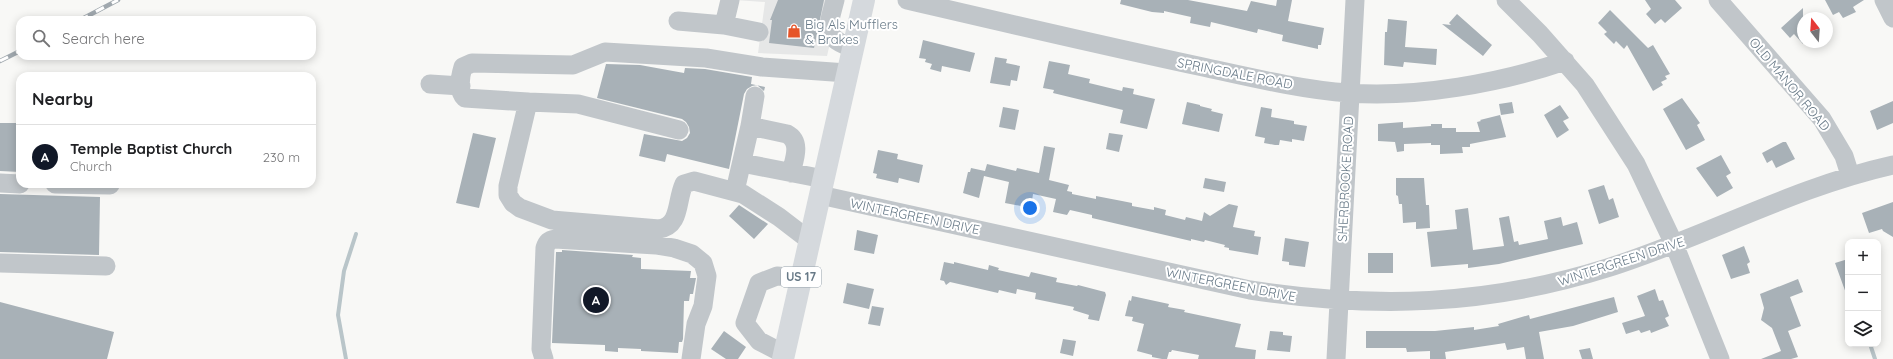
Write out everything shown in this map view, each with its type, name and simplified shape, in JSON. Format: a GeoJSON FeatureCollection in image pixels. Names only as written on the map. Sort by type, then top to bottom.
{"type":"FeatureCollection","features":[{"type":"Feature","properties":{"kind":"main road","name":"US 17"},"geometry":{"type":"LineString","coordinates":[[783,356],[864,0]]}},
{"type":"Feature","properties":{"kind":"street"},"geometry":{"type":"LineString","coordinates":[[724,25],[730,0]]}},
{"type":"Feature","properties":{"kind":"street"},"geometry":{"type":"LineString","coordinates":[[835,0],[829,25],[829,32],[833,39],[853,48]]}},
{"type":"Feature","properties":{"kind":"street","name":"SPRINGDALE ROAD"},"geometry":{"type":"LineString","coordinates":[[907,0],[1156,57],[1299,86],[1349,94],[1428,91],[1519,75],[1565,61]]}},
{"type":"Feature","properties":{"kind":"street","name":"SHERBROOKE ROAD"},"geometry":{"type":"LineString","coordinates":[[1336,359],[1355,0]]}},
{"type":"Feature","properties":{"kind":"street"},"geometry":{"type":"LineString","coordinates":[[1506,0],[1565,61],[1602,109],[1636,164],[1674,244],[1720,359]]}},
{"type":"Feature","properties":{"kind":"street","name":"OLD MANOR ROAD"},"geometry":{"type":"LineString","coordinates":[[1718,0],[1822,119],[1844,156],[1850,175]]}},
{"type":"Feature","properties":{"kind":"street"},"geometry":{"type":"LineString","coordinates":[[1884,0],[1893,18]]}},
{"type":"Feature","properties":{"kind":"street"},"geometry":{"type":"LineString","coordinates":[[678,21],[724,25],[759,32]]}},
{"type":"Feature","properties":{"kind":"street"},"geometry":{"type":"LineString","coordinates":[[679,130],[578,104],[470,100],[462,95],[461,86],[463,68],[472,63],[573,64],[605,52],[706,58],[762,67],[847,74]]}},
{"type":"Feature","properties":{"kind":"street"},"geometry":{"type":"LineString","coordinates":[[735,191],[762,67]]}},
{"type":"Feature","properties":{"kind":"street"},"geometry":{"type":"LineString","coordinates":[[430,84],[461,86]]}},
{"type":"Feature","properties":{"kind":"street"},"geometry":{"type":"LineString","coordinates":[[528,102],[508,186],[508,195],[510,199],[520,208],[552,220],[659,229],[666,228],[672,224],[682,189],[689,182],[735,191],[779,217],[809,240]]}},
{"type":"Feature","properties":{"kind":"street"},"geometry":{"type":"LineString","coordinates":[[750,126],[787,134],[793,137],[796,142],[796,148],[791,173]]}},
{"type":"Feature","properties":{"kind":"street","name":"WINTERGREEN DRIVE"},"geometry":{"type":"LineString","coordinates":[[742,163],[791,173],[822,187],[1250,290],[1301,298],[1339,301],[1405,302],[1499,294],[1544,286],[1608,268],[1674,244],[1850,175],[1893,165]]}},
{"type":"Feature","properties":{"kind":"street"},"geometry":{"type":"LineString","coordinates":[[0,183],[16,184]]}},
{"type":"Feature","properties":{"kind":"street"},"geometry":{"type":"LineString","coordinates":[[544,359],[541,349],[545,248],[546,243],[555,239],[674,248],[692,254],[702,263],[708,276],[703,306],[696,324],[691,359]]}},
{"type":"Feature","properties":{"kind":"street"},"geometry":{"type":"LineString","coordinates":[[0,263],[106,266]]}},
{"type":"Feature","properties":{"kind":"street"},"geometry":{"type":"LineString","coordinates":[[783,356],[759,341],[746,323],[759,283],[777,276],[801,278]]}},
{"type":"Feature","properties":{"kind":"shaded area"},"geometry":{"type":"Polygon","coordinates":[[[735,0],[840,0],[827,56],[758,53],[765,2],[735,0]]]}},
{"type":"Feature","properties":{"kind":"building","name":"Big Als Mufflers & Brakes"},"geometry":{"type":"Polygon","coordinates":[[[778,0],[824,0],[814,48],[769,43],[772,20],[770,20],[778,0]]]}},
{"type":"Feature","properties":{"kind":"building"},"geometry":{"type":"Polygon","coordinates":[[[1121,0],[1188,0],[1247,11],[1251,1],[1276,6],[1277,0],[1292,0],[1288,21],[1324,28],[1321,45],[1318,45],[1318,49],[1282,41],[1283,35],[1258,29],[1257,33],[1211,22],[1210,27],[1190,23],[1191,17],[1164,11],[1164,13],[1152,12],[1120,4],[1121,0]]]}},
{"type":"Feature","properties":{"kind":"building"},"geometry":{"type":"Polygon","coordinates":[[[1645,0],[1675,0],[1682,8],[1665,23],[1661,19],[1655,24],[1646,14],[1651,9],[1645,0]]]}},
{"type":"Feature","properties":{"kind":"building"},"geometry":{"type":"Polygon","coordinates":[[[1825,0],[1864,0],[1853,7],[1856,12],[1843,18],[1839,12],[1833,15],[1833,12],[1831,12],[1825,0]]]}},
{"type":"Feature","properties":{"kind":"building"},"geometry":{"type":"Polygon","coordinates":[[[1610,10],[1648,48],[1653,45],[1670,74],[1665,76],[1667,79],[1661,82],[1663,85],[1653,91],[1627,45],[1624,49],[1616,41],[1614,44],[1604,34],[1607,32],[1598,23],[1610,10]]]}},
{"type":"Feature","properties":{"kind":"building"},"geometry":{"type":"Polygon","coordinates":[[[1797,13],[1797,37],[1794,34],[1790,38],[1781,28],[1797,13]]]}},
{"type":"Feature","properties":{"kind":"building"},"geometry":{"type":"Polygon","coordinates":[[[1457,14],[1492,45],[1483,56],[1442,24],[1451,25],[1449,23],[1457,14]]]}},
{"type":"Feature","properties":{"kind":"building"},"geometry":{"type":"Polygon","coordinates":[[[1388,19],[1407,21],[1405,47],[1437,49],[1436,65],[1404,62],[1403,67],[1384,65],[1385,32],[1387,32],[1388,19]]]}},
{"type":"Feature","properties":{"kind":"building"},"geometry":{"type":"Polygon","coordinates":[[[923,40],[975,53],[970,72],[942,66],[941,72],[930,69],[932,64],[925,62],[926,59],[919,58],[923,40]]]}},
{"type":"Feature","properties":{"kind":"building"},"geometry":{"type":"Polygon","coordinates":[[[995,57],[1007,59],[1006,63],[1020,66],[1017,81],[1011,80],[1010,86],[990,83],[995,57]]]}},
{"type":"Feature","properties":{"kind":"building"},"geometry":{"type":"Polygon","coordinates":[[[1049,61],[1070,65],[1068,74],[1090,79],[1089,83],[1122,91],[1123,87],[1134,89],[1133,94],[1155,99],[1147,129],[1120,123],[1123,110],[1053,93],[1054,90],[1043,88],[1049,61]]]}},
{"type":"Feature","properties":{"kind":"building"},"geometry":{"type":"Polygon","coordinates":[[[606,64],[640,65],[684,73],[685,68],[705,69],[752,77],[751,84],[756,85],[747,89],[744,94],[729,169],[667,154],[665,162],[639,156],[644,134],[682,141],[687,138],[690,133],[689,127],[682,119],[597,98],[606,64]]]}},
{"type":"Feature","properties":{"kind":"building"},"geometry":{"type":"Polygon","coordinates":[[[757,85],[765,87],[764,91],[757,85]]]}},
{"type":"Feature","properties":{"kind":"building"},"geometry":{"type":"Polygon","coordinates":[[[1682,98],[1700,123],[1697,125],[1705,140],[1686,150],[1663,109],[1682,98]]]}},
{"type":"Feature","properties":{"kind":"building"},"geometry":{"type":"Polygon","coordinates":[[[1893,101],[1893,123],[1877,130],[1870,111],[1893,101]]]}},
{"type":"Feature","properties":{"kind":"building"},"geometry":{"type":"Polygon","coordinates":[[[1187,102],[1212,109],[1211,111],[1223,114],[1219,132],[1182,124],[1187,102]]]}},
{"type":"Feature","properties":{"kind":"building"},"geometry":{"type":"Polygon","coordinates":[[[1512,102],[1514,113],[1501,115],[1499,104],[1512,102]]]}},
{"type":"Feature","properties":{"kind":"building"},"geometry":{"type":"Polygon","coordinates":[[[1560,105],[1569,118],[1563,121],[1569,130],[1557,138],[1544,115],[1560,105]]]}},
{"type":"Feature","properties":{"kind":"building"},"geometry":{"type":"Polygon","coordinates":[[[1003,107],[1019,110],[1015,130],[999,127],[1003,107]]]}},
{"type":"Feature","properties":{"kind":"building"},"geometry":{"type":"Polygon","coordinates":[[[1261,107],[1272,109],[1271,117],[1294,121],[1294,124],[1307,126],[1304,141],[1292,139],[1292,142],[1280,140],[1279,145],[1275,145],[1264,143],[1265,138],[1255,136],[1261,107]]]}},
{"type":"Feature","properties":{"kind":"building"},"geometry":{"type":"Polygon","coordinates":[[[1500,115],[1506,137],[1470,144],[1470,147],[1462,147],[1463,153],[1440,154],[1440,145],[1431,145],[1431,143],[1404,144],[1404,151],[1397,152],[1395,142],[1378,141],[1378,124],[1403,122],[1403,128],[1442,124],[1442,128],[1456,128],[1456,132],[1480,132],[1477,122],[1500,115]]]}},
{"type":"Feature","properties":{"kind":"building"},"geometry":{"type":"Polygon","coordinates":[[[0,123],[16,123],[16,172],[0,171],[0,123]]]}},
{"type":"Feature","properties":{"kind":"building"},"geometry":{"type":"Polygon","coordinates":[[[473,133],[496,138],[479,208],[456,203],[473,133]]]}},
{"type":"Feature","properties":{"kind":"building"},"geometry":{"type":"Polygon","coordinates":[[[1109,133],[1123,135],[1119,152],[1106,149],[1109,133]]]}},
{"type":"Feature","properties":{"kind":"building"},"geometry":{"type":"Polygon","coordinates":[[[1783,142],[1786,142],[1795,159],[1776,168],[1772,160],[1767,163],[1762,153],[1783,142]]]}},
{"type":"Feature","properties":{"kind":"building"},"geometry":{"type":"Polygon","coordinates":[[[1044,146],[1055,148],[1049,180],[1069,185],[1067,191],[1072,192],[1072,194],[1096,199],[1096,196],[1122,201],[1132,203],[1132,206],[1154,210],[1154,207],[1166,210],[1165,215],[1185,220],[1186,217],[1202,221],[1204,212],[1210,216],[1229,204],[1238,206],[1233,227],[1255,231],[1254,236],[1261,237],[1258,255],[1229,250],[1229,248],[1224,247],[1225,245],[1205,240],[1204,242],[1191,239],[1191,241],[1092,218],[1092,215],[1070,210],[1067,215],[1053,212],[1056,199],[1033,194],[1031,208],[1005,203],[1009,182],[984,176],[979,198],[963,193],[968,172],[970,172],[971,168],[985,171],[987,164],[1016,171],[1017,168],[1039,173],[1044,146]]]}},
{"type":"Feature","properties":{"kind":"building"},"geometry":{"type":"Polygon","coordinates":[[[878,150],[898,154],[897,159],[923,165],[919,183],[899,178],[898,183],[876,178],[877,174],[873,173],[878,150]]]}},
{"type":"Feature","properties":{"kind":"building"},"geometry":{"type":"Polygon","coordinates":[[[1721,155],[1731,173],[1726,176],[1733,188],[1717,197],[1696,168],[1721,155]]]}},
{"type":"Feature","properties":{"kind":"building"},"geometry":{"type":"Polygon","coordinates":[[[1205,178],[1226,182],[1224,192],[1203,188],[1205,178]]]}},
{"type":"Feature","properties":{"kind":"building"},"geometry":{"type":"Polygon","coordinates":[[[1396,178],[1424,178],[1426,205],[1429,205],[1430,228],[1416,229],[1416,222],[1403,223],[1402,204],[1399,204],[1398,196],[1396,195],[1396,178]]]}},
{"type":"Feature","properties":{"kind":"building"},"geometry":{"type":"Polygon","coordinates":[[[1604,185],[1609,200],[1613,198],[1619,217],[1599,224],[1588,190],[1604,185]]]}},
{"type":"Feature","properties":{"kind":"building"},"geometry":{"type":"Polygon","coordinates":[[[0,194],[100,197],[99,255],[0,252],[0,194]]]}},
{"type":"Feature","properties":{"kind":"building"},"geometry":{"type":"Polygon","coordinates":[[[1893,202],[1893,237],[1882,229],[1869,233],[1862,213],[1893,202]]]}},
{"type":"Feature","properties":{"kind":"building"},"geometry":{"type":"Polygon","coordinates":[[[739,205],[768,224],[754,239],[729,216],[739,205]]]}},
{"type":"Feature","properties":{"kind":"building"},"geometry":{"type":"Polygon","coordinates":[[[1468,208],[1473,250],[1504,246],[1499,218],[1509,216],[1514,242],[1518,241],[1519,245],[1548,239],[1544,221],[1561,217],[1563,226],[1577,222],[1583,244],[1499,264],[1468,268],[1468,264],[1431,267],[1427,232],[1457,229],[1455,210],[1468,208]]]}},
{"type":"Feature","properties":{"kind":"building"},"geometry":{"type":"Polygon","coordinates":[[[857,230],[878,235],[874,254],[854,250],[857,230]]]}},
{"type":"Feature","properties":{"kind":"building"},"geometry":{"type":"Polygon","coordinates":[[[1285,238],[1309,242],[1305,267],[1289,265],[1289,262],[1282,261],[1285,238]]]}},
{"type":"Feature","properties":{"kind":"building"},"geometry":{"type":"Polygon","coordinates":[[[1744,246],[1750,262],[1747,264],[1750,273],[1731,279],[1722,255],[1744,246]]]}},
{"type":"Feature","properties":{"kind":"building"},"geometry":{"type":"Polygon","coordinates":[[[562,250],[633,255],[632,257],[641,258],[641,269],[691,271],[690,278],[696,278],[693,294],[690,294],[689,301],[684,301],[683,339],[682,342],[679,342],[678,353],[618,348],[618,352],[605,351],[605,345],[552,343],[556,252],[562,252],[562,250]]]}},
{"type":"Feature","properties":{"kind":"building"},"geometry":{"type":"Polygon","coordinates":[[[1368,253],[1393,253],[1393,273],[1368,273],[1368,253]]]}},
{"type":"Feature","properties":{"kind":"building"},"geometry":{"type":"Polygon","coordinates":[[[1845,260],[1845,290],[1835,263],[1845,260]]]}},
{"type":"Feature","properties":{"kind":"building"},"geometry":{"type":"Polygon","coordinates":[[[944,262],[954,264],[954,262],[988,270],[989,265],[999,268],[998,270],[1029,277],[1031,272],[1057,278],[1056,282],[1078,285],[1105,292],[1106,295],[1099,321],[1088,319],[1089,315],[1073,310],[1074,307],[1035,299],[1036,293],[1017,289],[1016,294],[999,290],[998,293],[950,282],[946,285],[944,281],[940,280],[944,262]]]}},
{"type":"Feature","properties":{"kind":"building"},"geometry":{"type":"Polygon","coordinates":[[[1798,279],[1803,292],[1790,297],[1801,326],[1788,331],[1798,357],[1791,359],[1761,359],[1781,351],[1772,328],[1761,320],[1764,308],[1760,294],[1798,279]]]}},
{"type":"Feature","properties":{"kind":"building"},"geometry":{"type":"Polygon","coordinates":[[[847,283],[874,289],[869,309],[843,303],[847,283]]]}},
{"type":"Feature","properties":{"kind":"building"},"geometry":{"type":"Polygon","coordinates":[[[1655,289],[1659,301],[1663,300],[1669,316],[1665,318],[1669,326],[1651,333],[1650,330],[1641,333],[1639,330],[1626,334],[1622,323],[1645,316],[1637,296],[1655,289]]]}},
{"type":"Feature","properties":{"kind":"building"},"geometry":{"type":"Polygon","coordinates":[[[1132,296],[1169,304],[1168,307],[1185,310],[1184,312],[1241,324],[1235,347],[1256,350],[1255,359],[1198,359],[1199,355],[1172,350],[1169,352],[1167,359],[1162,359],[1137,351],[1144,324],[1132,321],[1133,317],[1125,316],[1129,300],[1131,301],[1132,296]]]}},
{"type":"Feature","properties":{"kind":"building"},"geometry":{"type":"Polygon","coordinates":[[[1614,297],[1618,312],[1573,326],[1539,332],[1544,359],[1526,359],[1524,347],[1507,350],[1505,343],[1445,352],[1446,359],[1430,359],[1430,351],[1407,352],[1406,348],[1366,348],[1366,331],[1435,331],[1474,327],[1474,330],[1499,326],[1498,324],[1529,315],[1530,319],[1614,297]]]}},
{"type":"Feature","properties":{"kind":"building"},"geometry":{"type":"Polygon","coordinates":[[[0,302],[114,332],[107,359],[0,359],[0,302]]]}},
{"type":"Feature","properties":{"kind":"building"},"geometry":{"type":"Polygon","coordinates":[[[872,306],[884,308],[880,326],[868,324],[872,306]]]}},
{"type":"Feature","properties":{"kind":"building"},"geometry":{"type":"Polygon","coordinates":[[[724,331],[746,347],[738,359],[726,359],[711,349],[724,331]]]}},
{"type":"Feature","properties":{"kind":"building"},"geometry":{"type":"Polygon","coordinates":[[[1270,331],[1283,332],[1283,335],[1292,336],[1290,352],[1267,350],[1270,331]]]}},
{"type":"Feature","properties":{"kind":"building"},"geometry":{"type":"Polygon","coordinates":[[[1063,339],[1076,341],[1073,356],[1060,353],[1063,339]]]}},
{"type":"Feature","properties":{"kind":"building"},"geometry":{"type":"Polygon","coordinates":[[[1590,348],[1593,359],[1582,359],[1579,350],[1590,348]]]}},
{"type":"Feature","properties":{"kind":"waterway"},"geometry":{"type":"LineString","coordinates":[[346,359],[338,315],[344,271],[356,234]]}},
{"type":"Feature","properties":{"kind":"waterway"},"geometry":{"type":"LineString","coordinates":[[1871,347],[1875,359]]}},
{"type":"Feature","properties":{"kind":"railway"},"geometry":{"type":"LineString","coordinates":[[88,16],[118,0]]}},
{"type":"Feature","properties":{"kind":"railway"},"geometry":{"type":"LineString","coordinates":[[0,61],[16,53]]}},
{"type":"Feature","properties":{"kind":"place","name":"Big Als Mufflers & Brakes"},"geometry":{"type":"Point","coordinates":[794,31]}},
{"type":"Feature","properties":{"kind":"place","name":"Temple Baptist Church"},"geometry":{"type":"Point","coordinates":[596,300]}}]}
